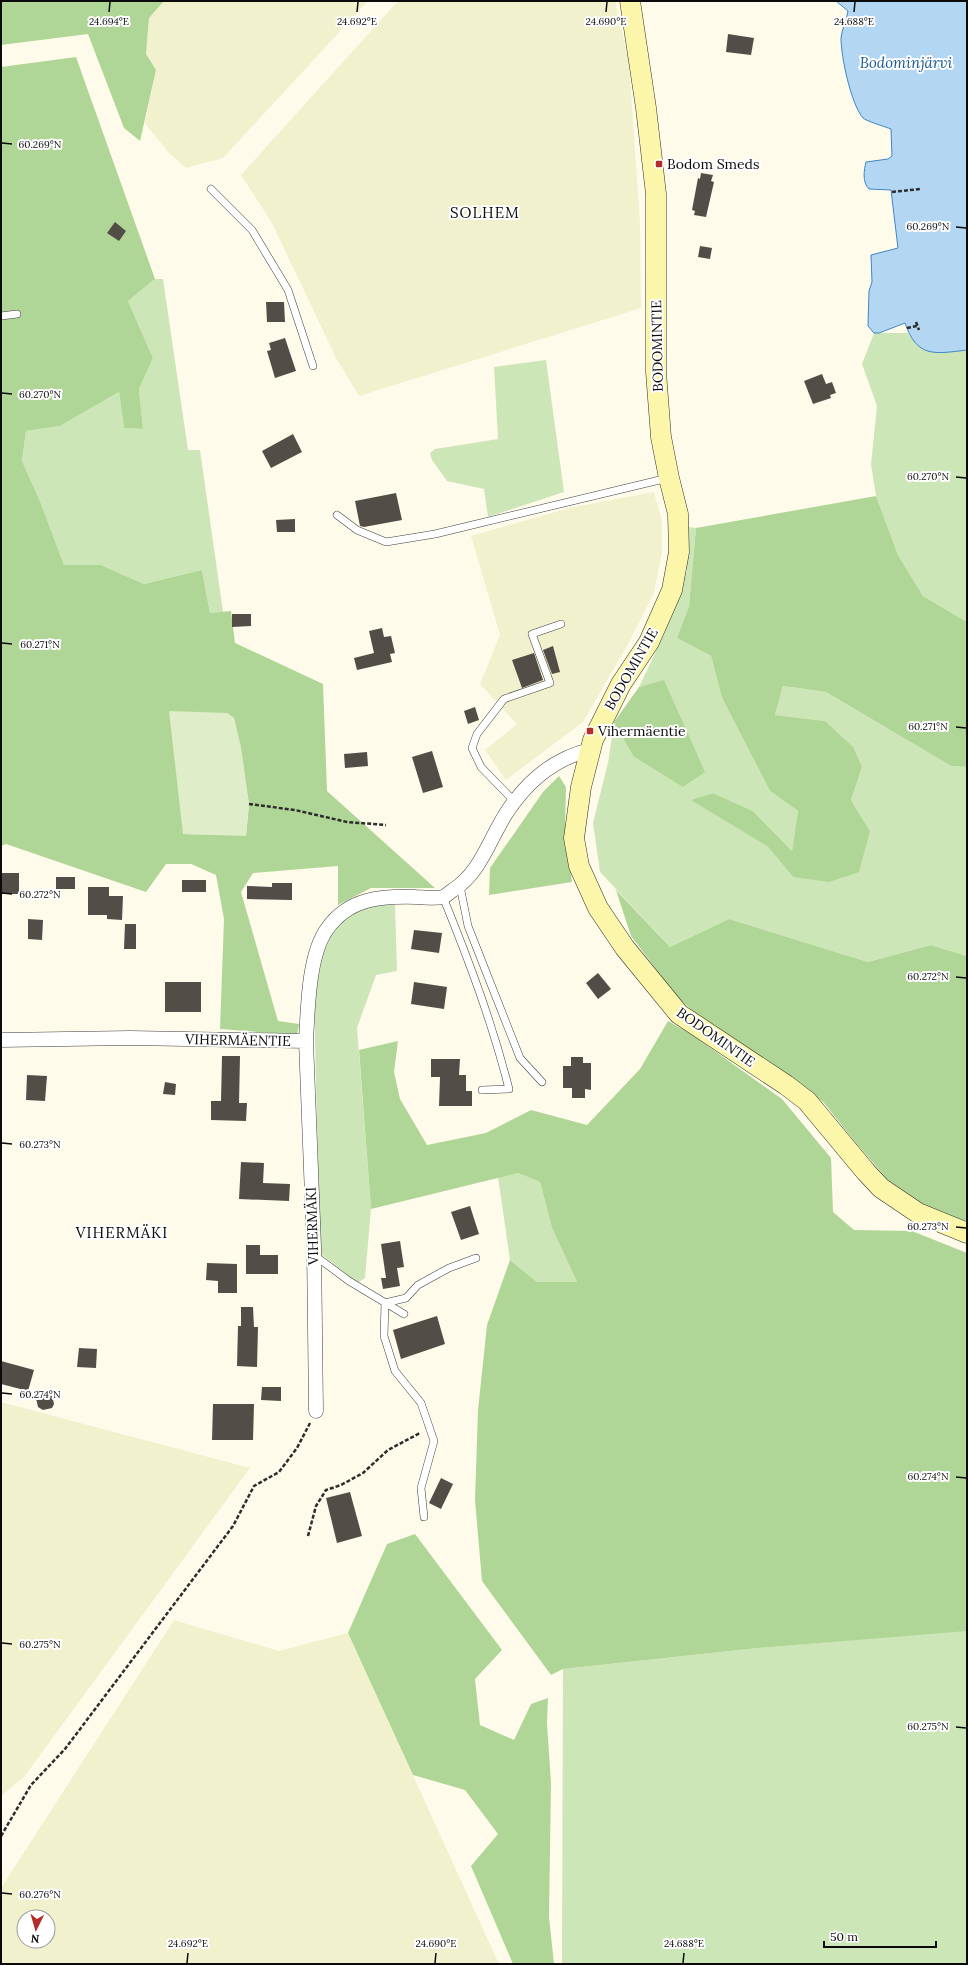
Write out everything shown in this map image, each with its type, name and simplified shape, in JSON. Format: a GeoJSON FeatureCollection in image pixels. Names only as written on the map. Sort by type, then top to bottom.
{"type":"FeatureCollection","features":[{"type":"Feature","properties":{"kind":"street","name":"BODOMINTIE"},"geometry":{"type":"LineString","coordinates":[[630,1],[646,108],[656,194],[656,372],[661,437],[678,514],[679,552],[672,590],[648,642],[621,684],[592,740],[581,787],[574,838],[579,866],[598,908],[625,948],[679,1014],[786,1085],[807,1101],[881,1188],[918,1213],[967,1233]]}},
{"type":"Feature","properties":{"kind":"street"},"geometry":{"type":"LineString","coordinates":[[443,897],[460,886],[472,875],[514,801],[527,785],[547,768],[564,759],[590,750]]}},
{"type":"Feature","properties":{"kind":"street","name":"VIHERMÄENTIE"},"geometry":{"type":"LineString","coordinates":[[1,1040],[130,1038],[306,1041],[309,990],[318,949],[326,930],[342,911],[363,901],[398,896],[443,897]]}},
{"type":"Feature","properties":{"kind":"street","name":"VIHERMÄKI"},"geometry":{"type":"LineString","coordinates":[[306,1041],[314,1254],[316,1412]]}},
{"type":"Feature","properties":{"kind":"lane"},"geometry":{"type":"LineString","coordinates":[[211,189],[252,230],[288,290],[313,366]]}},
{"type":"Feature","properties":{"kind":"lane"},"geometry":{"type":"LineString","coordinates":[[1,316],[17,314]]}},
{"type":"Feature","properties":{"kind":"lane"},"geometry":{"type":"LineString","coordinates":[[338,515],[357,530],[386,542],[435,534],[669,478]]}},
{"type":"Feature","properties":{"kind":"lane"},"geometry":{"type":"LineString","coordinates":[[514,801],[481,767],[472,748],[478,734],[504,699],[550,683],[532,634],[561,624]]}},
{"type":"Feature","properties":{"kind":"lane"},"geometry":{"type":"LineString","coordinates":[[460,886],[468,926],[520,1058],[542,1082]]}},
{"type":"Feature","properties":{"kind":"lane"},"geometry":{"type":"LineString","coordinates":[[443,897],[476,980],[496,1040],[509,1089],[482,1090]]}},
{"type":"Feature","properties":{"kind":"lane"},"geometry":{"type":"LineString","coordinates":[[314,1254],[349,1281],[404,1314]]}},
{"type":"Feature","properties":{"kind":"lane"},"geometry":{"type":"LineString","coordinates":[[385,1302],[406,1298],[418,1285],[442,1271],[476,1258]]}},
{"type":"Feature","properties":{"kind":"lane"},"geometry":{"type":"LineString","coordinates":[[385,1302],[384,1336],[395,1371],[421,1403],[434,1441],[421,1488],[424,1517]]}},
{"type":"Feature","properties":{"kind":"path"},"geometry":{"type":"LineString","coordinates":[[892,192],[920,189]]}},
{"type":"Feature","properties":{"kind":"path"},"geometry":{"type":"LineString","coordinates":[[916,322],[918,330]]}},
{"type":"Feature","properties":{"kind":"path"},"geometry":{"type":"LineString","coordinates":[[907,328],[917,326]]}},
{"type":"Feature","properties":{"kind":"path"},"geometry":{"type":"LineString","coordinates":[[249,804],[296,810],[347,822],[386,825]]}},
{"type":"Feature","properties":{"kind":"path"},"geometry":{"type":"LineString","coordinates":[[1,1836],[31,1785],[65,1749],[233,1526],[254,1486],[279,1472],[297,1448],[316,1412]]}},
{"type":"Feature","properties":{"kind":"path"},"geometry":{"type":"LineString","coordinates":[[308,1536],[316,1506],[326,1490],[341,1485],[364,1473],[388,1450],[430,1428]]}},
{"type":"Feature","properties":{"kind":"green space"},"geometry":{"type":"Polygon","coordinates":[[[1,1],[164,1],[149,18],[146,54],[156,70],[140,141],[124,128],[88,34],[1,45],[1,1]]]}},
{"type":"Feature","properties":{"kind":"green space"},"geometry":{"type":"Polygon","coordinates":[[[164,1],[368,1],[223,158],[186,168],[168,152],[145,123],[156,70],[146,54],[149,17],[164,1]]]}},
{"type":"Feature","properties":{"kind":"green space"},"geometry":{"type":"Polygon","coordinates":[[[398,1],[615,1],[629,62],[640,223],[641,308],[359,396],[336,358],[272,223],[241,175],[398,1]]]}},
{"type":"Feature","properties":{"kind":"green space"},"geometry":{"type":"Polygon","coordinates":[[[76,57],[155,279],[128,301],[153,358],[139,389],[143,429],[124,428],[119,392],[60,426],[26,431],[22,461],[40,501],[64,565],[101,565],[144,584],[202,570],[210,613],[231,611],[235,643],[323,684],[327,791],[435,888],[371,888],[338,905],[338,866],[253,873],[241,892],[278,1021],[299,1024],[297,1035],[220,1029],[224,919],[216,875],[191,864],[166,864],[146,892],[6,844],[1,846],[1,67],[76,57]],[[227,713],[183,834],[246,835],[249,804],[234,718],[227,713]]]}},
{"type":"Feature","properties":{"kind":"green space"},"geometry":{"type":"Polygon","coordinates":[[[155,279],[163,279],[188,450],[200,450],[223,612],[210,613],[202,570],[144,584],[101,565],[64,565],[40,501],[22,461],[26,431],[60,426],[119,392],[124,428],[143,429],[139,389],[153,358],[128,301],[155,279]]]}},
{"type":"Feature","properties":{"kind":"green space"},"geometry":{"type":"Polygon","coordinates":[[[874,333],[908,333],[920,346],[926,350],[934,352],[967,350],[967,622],[923,596],[898,555],[876,496],[871,464],[877,406],[862,364],[874,333]]]}},
{"type":"Feature","properties":{"kind":"green space"},"geometry":{"type":"Polygon","coordinates":[[[546,360],[564,492],[488,517],[484,489],[447,481],[432,460],[430,453],[435,449],[498,439],[494,367],[546,360]]]}},
{"type":"Feature","properties":{"kind":"green space"},"geometry":{"type":"Polygon","coordinates":[[[654,492],[662,521],[662,552],[654,593],[626,648],[583,722],[506,780],[485,750],[517,724],[480,684],[500,635],[471,536],[569,508],[654,492]]]}},
{"type":"Feature","properties":{"kind":"green space"},"geometry":{"type":"Polygon","coordinates":[[[876,496],[898,555],[923,596],[967,622],[967,767],[951,766],[826,692],[783,686],[775,715],[825,721],[853,747],[862,767],[851,800],[870,831],[859,872],[829,882],[793,877],[768,847],[691,800],[713,793],[753,811],[792,851],[798,811],[770,791],[722,698],[711,656],[677,638],[689,606],[696,528],[876,496]]]}},
{"type":"Feature","properties":{"kind":"green space"},"geometry":{"type":"Polygon","coordinates":[[[688,527],[696,528],[689,606],[677,638],[711,656],[722,698],[770,791],[798,811],[792,851],[753,811],[713,793],[692,800],[768,847],[793,877],[870,831],[851,800],[862,767],[825,721],[775,715],[783,686],[826,692],[951,766],[967,767],[967,956],[931,945],[868,962],[729,919],[670,947],[600,872],[593,823],[608,763],[614,722],[633,756],[664,681],[639,687],[665,632],[687,571],[688,527]]]}},
{"type":"Feature","properties":{"kind":"green space"},"geometry":{"type":"Polygon","coordinates":[[[664,680],[705,772],[683,787],[633,756],[614,722],[639,687],[664,680]]]}},
{"type":"Feature","properties":{"kind":"green space"},"geometry":{"type":"Polygon","coordinates":[[[169,711],[227,713],[234,718],[241,747],[249,804],[246,836],[183,834],[169,711]]]}},
{"type":"Feature","properties":{"kind":"green space"},"geometry":{"type":"Polygon","coordinates":[[[559,776],[566,787],[565,827],[572,882],[489,895],[490,868],[543,792],[559,776]]]}},
{"type":"Feature","properties":{"kind":"green space"},"geometry":{"type":"Polygon","coordinates":[[[616,890],[670,947],[729,919],[868,962],[931,945],[967,956],[967,1222],[913,1202],[887,1179],[824,1103],[788,1074],[715,1030],[677,997],[631,936],[616,890]]]}},
{"type":"Feature","properties":{"kind":"green space"},"geometry":{"type":"Polygon","coordinates":[[[364,904],[395,905],[397,971],[376,975],[357,1028],[371,1209],[365,1278],[357,1283],[320,1253],[314,998],[323,955],[331,936],[346,916],[364,904]]]}},
{"type":"Feature","properties":{"kind":"green space"},"geometry":{"type":"Polygon","coordinates":[[[668,1021],[691,1034],[782,1099],[831,1158],[833,1212],[854,1230],[912,1231],[967,1253],[967,1631],[758,1648],[563,1669],[551,1675],[482,1581],[475,1500],[478,1410],[487,1325],[510,1260],[537,1282],[577,1282],[552,1228],[540,1182],[518,1173],[371,1209],[359,1050],[398,1041],[394,1072],[400,1099],[427,1145],[486,1133],[531,1110],[587,1125],[640,1069],[668,1021]]]}},
{"type":"Feature","properties":{"kind":"green space"},"geometry":{"type":"Polygon","coordinates":[[[518,1173],[540,1182],[552,1228],[577,1282],[537,1282],[510,1260],[498,1177],[518,1173]]]}},
{"type":"Feature","properties":{"kind":"green space"},"geometry":{"type":"Polygon","coordinates":[[[1,1402],[250,1468],[24,1777],[1,1796],[1,1402]]]}},
{"type":"Feature","properties":{"kind":"green space"},"geometry":{"type":"Polygon","coordinates":[[[415,1534],[502,1650],[475,1679],[480,1725],[514,1740],[531,1704],[548,1698],[547,1723],[551,1783],[549,1917],[554,1964],[513,1964],[471,1866],[498,1834],[465,1790],[413,1775],[348,1633],[387,1544],[415,1534]]]}},
{"type":"Feature","properties":{"kind":"green space"},"geometry":{"type":"Polygon","coordinates":[[[174,1620],[279,1651],[348,1633],[499,1964],[1,1964],[1,1888],[174,1620]]]}},
{"type":"Feature","properties":{"kind":"green space"},"geometry":{"type":"Polygon","coordinates":[[[966,1630],[967,1964],[562,1964],[563,1669],[758,1648],[966,1630]]]}},
{"type":"Feature","properties":{"kind":"water","name":"Bodominjärvi"},"geometry":{"type":"Polygon","coordinates":[[[836,1],[967,1],[967,350],[936,352],[921,348],[915,343],[905,323],[879,333],[874,333],[868,326],[869,291],[872,282],[871,255],[898,248],[891,190],[869,189],[865,183],[864,176],[866,162],[888,159],[892,156],[891,129],[863,118],[854,102],[841,46],[841,38],[848,11],[836,1]]]}},
{"type":"Feature","properties":{"kind":"building"},"geometry":{"type":"Polygon","coordinates":[[[728,34],[754,38],[751,55],[726,52],[728,34]]]}},
{"type":"Feature","properties":{"kind":"building"},"geometry":{"type":"Polygon","coordinates":[[[701,173],[713,175],[711,181],[714,182],[706,217],[694,215],[695,211],[692,210],[698,178],[700,179],[701,173]]]}},
{"type":"Feature","properties":{"kind":"building"},"geometry":{"type":"Polygon","coordinates":[[[115,222],[126,231],[119,241],[107,233],[115,222]]]}},
{"type":"Feature","properties":{"kind":"building"},"geometry":{"type":"Polygon","coordinates":[[[700,246],[712,248],[710,259],[698,257],[700,246]]]}},
{"type":"Feature","properties":{"kind":"building"},"geometry":{"type":"Polygon","coordinates":[[[266,302],[284,302],[285,322],[267,322],[266,302]]]}},
{"type":"Feature","properties":{"kind":"building"},"geometry":{"type":"Polygon","coordinates":[[[285,338],[296,371],[275,378],[267,351],[271,350],[269,343],[285,338]]]}},
{"type":"Feature","properties":{"kind":"building"},"geometry":{"type":"Polygon","coordinates":[[[822,374],[826,384],[832,382],[836,393],[830,395],[831,398],[813,404],[804,381],[822,374]]]}},
{"type":"Feature","properties":{"kind":"building"},"geometry":{"type":"Polygon","coordinates":[[[293,434],[302,452],[271,468],[262,451],[293,434]]]}},
{"type":"Feature","properties":{"kind":"building"},"geometry":{"type":"Polygon","coordinates":[[[396,493],[402,520],[364,527],[360,526],[355,501],[396,493]]]}},
{"type":"Feature","properties":{"kind":"building"},"geometry":{"type":"Polygon","coordinates":[[[295,519],[295,532],[277,532],[276,520],[295,519]]]}},
{"type":"Feature","properties":{"kind":"building"},"geometry":{"type":"Polygon","coordinates":[[[232,614],[251,614],[251,626],[232,627],[232,614]]]}},
{"type":"Feature","properties":{"kind":"building"},"geometry":{"type":"Polygon","coordinates":[[[382,628],[384,637],[391,636],[395,653],[390,654],[392,662],[357,670],[354,658],[374,653],[369,631],[382,628]]]}},
{"type":"Feature","properties":{"kind":"building"},"geometry":{"type":"Polygon","coordinates":[[[553,646],[560,672],[552,674],[543,650],[553,646]]]}},
{"type":"Feature","properties":{"kind":"building"},"geometry":{"type":"Polygon","coordinates":[[[534,653],[543,680],[522,688],[512,660],[534,653]]]}},
{"type":"Feature","properties":{"kind":"building"},"geometry":{"type":"Polygon","coordinates":[[[475,707],[479,720],[468,724],[464,711],[475,707]]]}},
{"type":"Feature","properties":{"kind":"building"},"geometry":{"type":"Polygon","coordinates":[[[432,751],[443,787],[423,793],[412,757],[432,751]]]}},
{"type":"Feature","properties":{"kind":"building"},"geometry":{"type":"Polygon","coordinates":[[[367,752],[368,766],[345,768],[344,754],[367,752]]]}},
{"type":"Feature","properties":{"kind":"building"},"geometry":{"type":"Polygon","coordinates":[[[1,873],[19,873],[19,894],[1,894],[1,873]]]}},
{"type":"Feature","properties":{"kind":"building"},"geometry":{"type":"Polygon","coordinates":[[[56,877],[75,877],[75,889],[56,889],[56,877]]]}},
{"type":"Feature","properties":{"kind":"building"},"geometry":{"type":"Polygon","coordinates":[[[182,880],[206,880],[206,892],[182,892],[182,880]]]}},
{"type":"Feature","properties":{"kind":"building"},"geometry":{"type":"Polygon","coordinates":[[[272,883],[292,883],[292,900],[247,899],[247,886],[272,887],[272,883]]]}},
{"type":"Feature","properties":{"kind":"building"},"geometry":{"type":"Polygon","coordinates":[[[88,887],[109,887],[109,896],[123,896],[122,920],[107,919],[107,915],[88,915],[88,887]]]}},
{"type":"Feature","properties":{"kind":"building"},"geometry":{"type":"Polygon","coordinates":[[[28,919],[43,920],[42,940],[28,939],[28,919]]]}},
{"type":"Feature","properties":{"kind":"building"},"geometry":{"type":"Polygon","coordinates":[[[125,924],[136,924],[136,949],[124,949],[125,924]]]}},
{"type":"Feature","properties":{"kind":"building"},"geometry":{"type":"Polygon","coordinates":[[[414,930],[442,933],[439,953],[411,949],[414,930]]]}},
{"type":"Feature","properties":{"kind":"building"},"geometry":{"type":"Polygon","coordinates":[[[598,973],[611,989],[598,999],[586,983],[598,973]]]}},
{"type":"Feature","properties":{"kind":"building"},"geometry":{"type":"Polygon","coordinates":[[[165,982],[201,982],[201,1012],[165,1012],[165,982]]]}},
{"type":"Feature","properties":{"kind":"building"},"geometry":{"type":"Polygon","coordinates":[[[414,982],[447,987],[444,1009],[411,1004],[414,982]]]}},
{"type":"Feature","properties":{"kind":"building"},"geometry":{"type":"Polygon","coordinates":[[[222,1056],[240,1056],[239,1103],[247,1103],[246,1121],[211,1120],[211,1101],[221,1101],[222,1056]]]}},
{"type":"Feature","properties":{"kind":"building"},"geometry":{"type":"Polygon","coordinates":[[[571,1057],[583,1057],[583,1063],[591,1063],[591,1090],[585,1089],[585,1098],[572,1098],[572,1088],[563,1088],[563,1066],[571,1066],[571,1057]]]}},
{"type":"Feature","properties":{"kind":"building"},"geometry":{"type":"Polygon","coordinates":[[[431,1059],[460,1059],[459,1075],[466,1075],[466,1091],[472,1091],[472,1106],[439,1106],[440,1077],[431,1077],[431,1059]]]}},
{"type":"Feature","properties":{"kind":"building"},"geometry":{"type":"Polygon","coordinates":[[[27,1075],[47,1076],[45,1101],[26,1100],[27,1075]]]}},
{"type":"Feature","properties":{"kind":"building"},"geometry":{"type":"Polygon","coordinates":[[[165,1082],[176,1084],[175,1095],[163,1094],[165,1082]]]}},
{"type":"Feature","properties":{"kind":"building"},"geometry":{"type":"Polygon","coordinates":[[[241,1162],[264,1163],[263,1183],[290,1184],[289,1201],[239,1199],[241,1162]]]}},
{"type":"Feature","properties":{"kind":"building"},"geometry":{"type":"Polygon","coordinates":[[[470,1206],[479,1234],[461,1240],[451,1212],[470,1206]]]}},
{"type":"Feature","properties":{"kind":"building"},"geometry":{"type":"Polygon","coordinates":[[[400,1241],[404,1267],[397,1268],[400,1286],[383,1289],[381,1278],[386,1278],[381,1244],[400,1241]]]}},
{"type":"Feature","properties":{"kind":"building"},"geometry":{"type":"Polygon","coordinates":[[[246,1245],[260,1245],[260,1255],[278,1255],[278,1274],[246,1274],[246,1245]]]}},
{"type":"Feature","properties":{"kind":"building"},"geometry":{"type":"Polygon","coordinates":[[[207,1263],[237,1264],[237,1293],[218,1293],[218,1281],[206,1280],[207,1263]]]}},
{"type":"Feature","properties":{"kind":"building"},"geometry":{"type":"Polygon","coordinates":[[[241,1307],[253,1307],[254,1327],[258,1327],[257,1367],[237,1366],[238,1326],[241,1326],[241,1307]]]}},
{"type":"Feature","properties":{"kind":"building"},"geometry":{"type":"Polygon","coordinates":[[[437,1316],[445,1344],[401,1359],[393,1330],[437,1316]]]}},
{"type":"Feature","properties":{"kind":"building"},"geometry":{"type":"Polygon","coordinates":[[[79,1348],[97,1349],[96,1368],[77,1367],[79,1348]]]}},
{"type":"Feature","properties":{"kind":"building"},"geometry":{"type":"Polygon","coordinates":[[[1,1361],[34,1370],[28,1391],[1,1384],[1,1361]]]}},
{"type":"Feature","properties":{"kind":"building"},"geometry":{"type":"Polygon","coordinates":[[[262,1387],[281,1387],[281,1401],[261,1400],[262,1387]]]}},
{"type":"Feature","properties":{"kind":"building"},"geometry":{"type":"Polygon","coordinates":[[[35,1394],[52,1395],[54,1404],[52,1408],[43,1410],[38,1407],[35,1394]]]}},
{"type":"Feature","properties":{"kind":"building"},"geometry":{"type":"Polygon","coordinates":[[[213,1404],[254,1404],[253,1440],[212,1440],[213,1404]]]}},
{"type":"Feature","properties":{"kind":"building"},"geometry":{"type":"Polygon","coordinates":[[[441,1478],[453,1484],[441,1509],[429,1503],[441,1478]]]}},
{"type":"Feature","properties":{"kind":"building"},"geometry":{"type":"Polygon","coordinates":[[[350,1492],[362,1536],[337,1543],[326,1498],[350,1492]]]}},
{"type":"Feature","properties":{"kind":"place","name":"Bodom Smeds"},"geometry":{"type":"Point","coordinates":[659,164]}},
{"type":"Feature","properties":{"kind":"place","name":"Vihermäentie"},"geometry":{"type":"Point","coordinates":[590,731]}},
{"type":"Feature","properties":{"kind":"district","name":"SOLHEM"},"geometry":{"type":"Point","coordinates":[485,212]}},
{"type":"Feature","properties":{"kind":"district","name":"VIHERMÄKI"},"geometry":{"type":"Point","coordinates":[122,1232]}}]}
